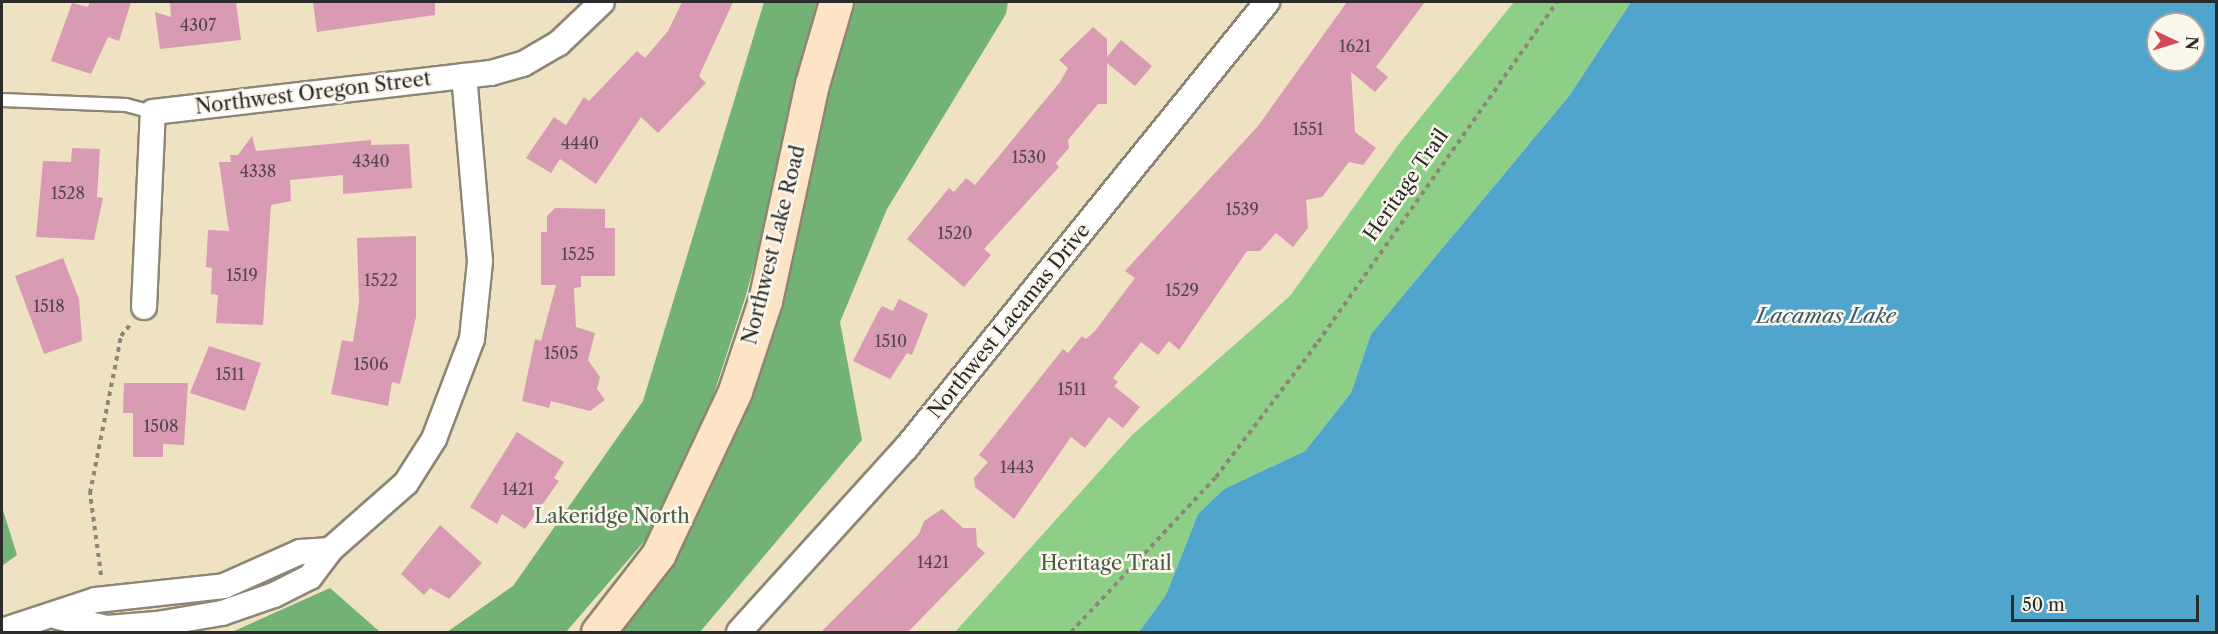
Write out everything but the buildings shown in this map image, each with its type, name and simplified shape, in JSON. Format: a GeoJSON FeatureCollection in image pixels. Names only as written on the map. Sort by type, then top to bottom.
{"type":"FeatureCollection","features":[{"type":"Feature","properties":{"kind":"main road","name":"Northwest Lake Road"},"geometry":{"type":"LineString","coordinates":[[598,633],[658,555],[735,391],[765,301],[812,84],[836,2]]}},
{"type":"Feature","properties":{"kind":"street","name":"Northwest Oregon Street"},"geometry":{"type":"LineString","coordinates":[[153,112],[464,76],[523,64],[559,43],[602,2]]}},
{"type":"Feature","properties":{"kind":"street","name":"Northwest Lacamas Drive"},"geometry":{"type":"LineString","coordinates":[[740,633],[906,448],[1268,2]]}},
{"type":"Feature","properties":{"kind":"street"},"geometry":{"type":"LineString","coordinates":[[2,631],[58,617],[107,627],[222,613],[310,577],[330,550],[406,483],[439,429],[472,339],[480,261],[464,76]]}},
{"type":"Feature","properties":{"kind":"street"},"geometry":{"type":"LineString","coordinates":[[144,307],[153,112]]}},
{"type":"Feature","properties":{"kind":"lane","name":"Northwest Oregon Street"},"geometry":{"type":"LineString","coordinates":[[2,100],[126,105],[153,112]]}},
{"type":"Feature","properties":{"kind":"path","name":"Heritage Trail"},"geometry":{"type":"LineString","coordinates":[[1071,633],[1216,477],[1318,342],[1557,2]]}},
{"type":"Feature","properties":{"kind":"path"},"geometry":{"type":"LineString","coordinates":[[103,585],[90,494],[121,336],[144,307]]}},
{"type":"Feature","properties":{"kind":"green space","name":"Lakeridge North"},"geometry":{"type":"Polygon","coordinates":[[[764,2],[825,2],[746,295],[705,421],[648,537],[566,632],[447,632],[513,586],[643,401],[764,2]]]}},
{"type":"Feature","properties":{"kind":"green space"},"geometry":{"type":"Polygon","coordinates":[[[843,2],[1008,2],[1006,14],[887,209],[840,322],[862,440],[700,632],[611,632],[708,496],[757,361],[843,2]]]}},
{"type":"Feature","properties":{"kind":"green space","name":"Heritage Trail"},"geometry":{"type":"Polygon","coordinates":[[[1514,2],[1631,2],[1569,96],[1371,334],[1351,393],[1305,451],[1224,489],[1198,514],[1166,595],[1139,632],[955,632],[1132,435],[1290,296],[1399,144],[1514,2]]]}},
{"type":"Feature","properties":{"kind":"green space"},"geometry":{"type":"Polygon","coordinates":[[[2,507],[17,555],[2,566],[2,507]]]}},
{"type":"Feature","properties":{"kind":"green space"},"geometry":{"type":"Polygon","coordinates":[[[330,588],[380,632],[232,632],[330,588]]]}},
{"type":"Feature","properties":{"kind":"water","name":"Lacamas Lake"},"geometry":{"type":"Polygon","coordinates":[[[1631,2],[2216,2],[2216,632],[1139,632],[1166,595],[1198,514],[1224,489],[1305,451],[1351,393],[1371,334],[1569,96],[1631,2]]]}}]}
